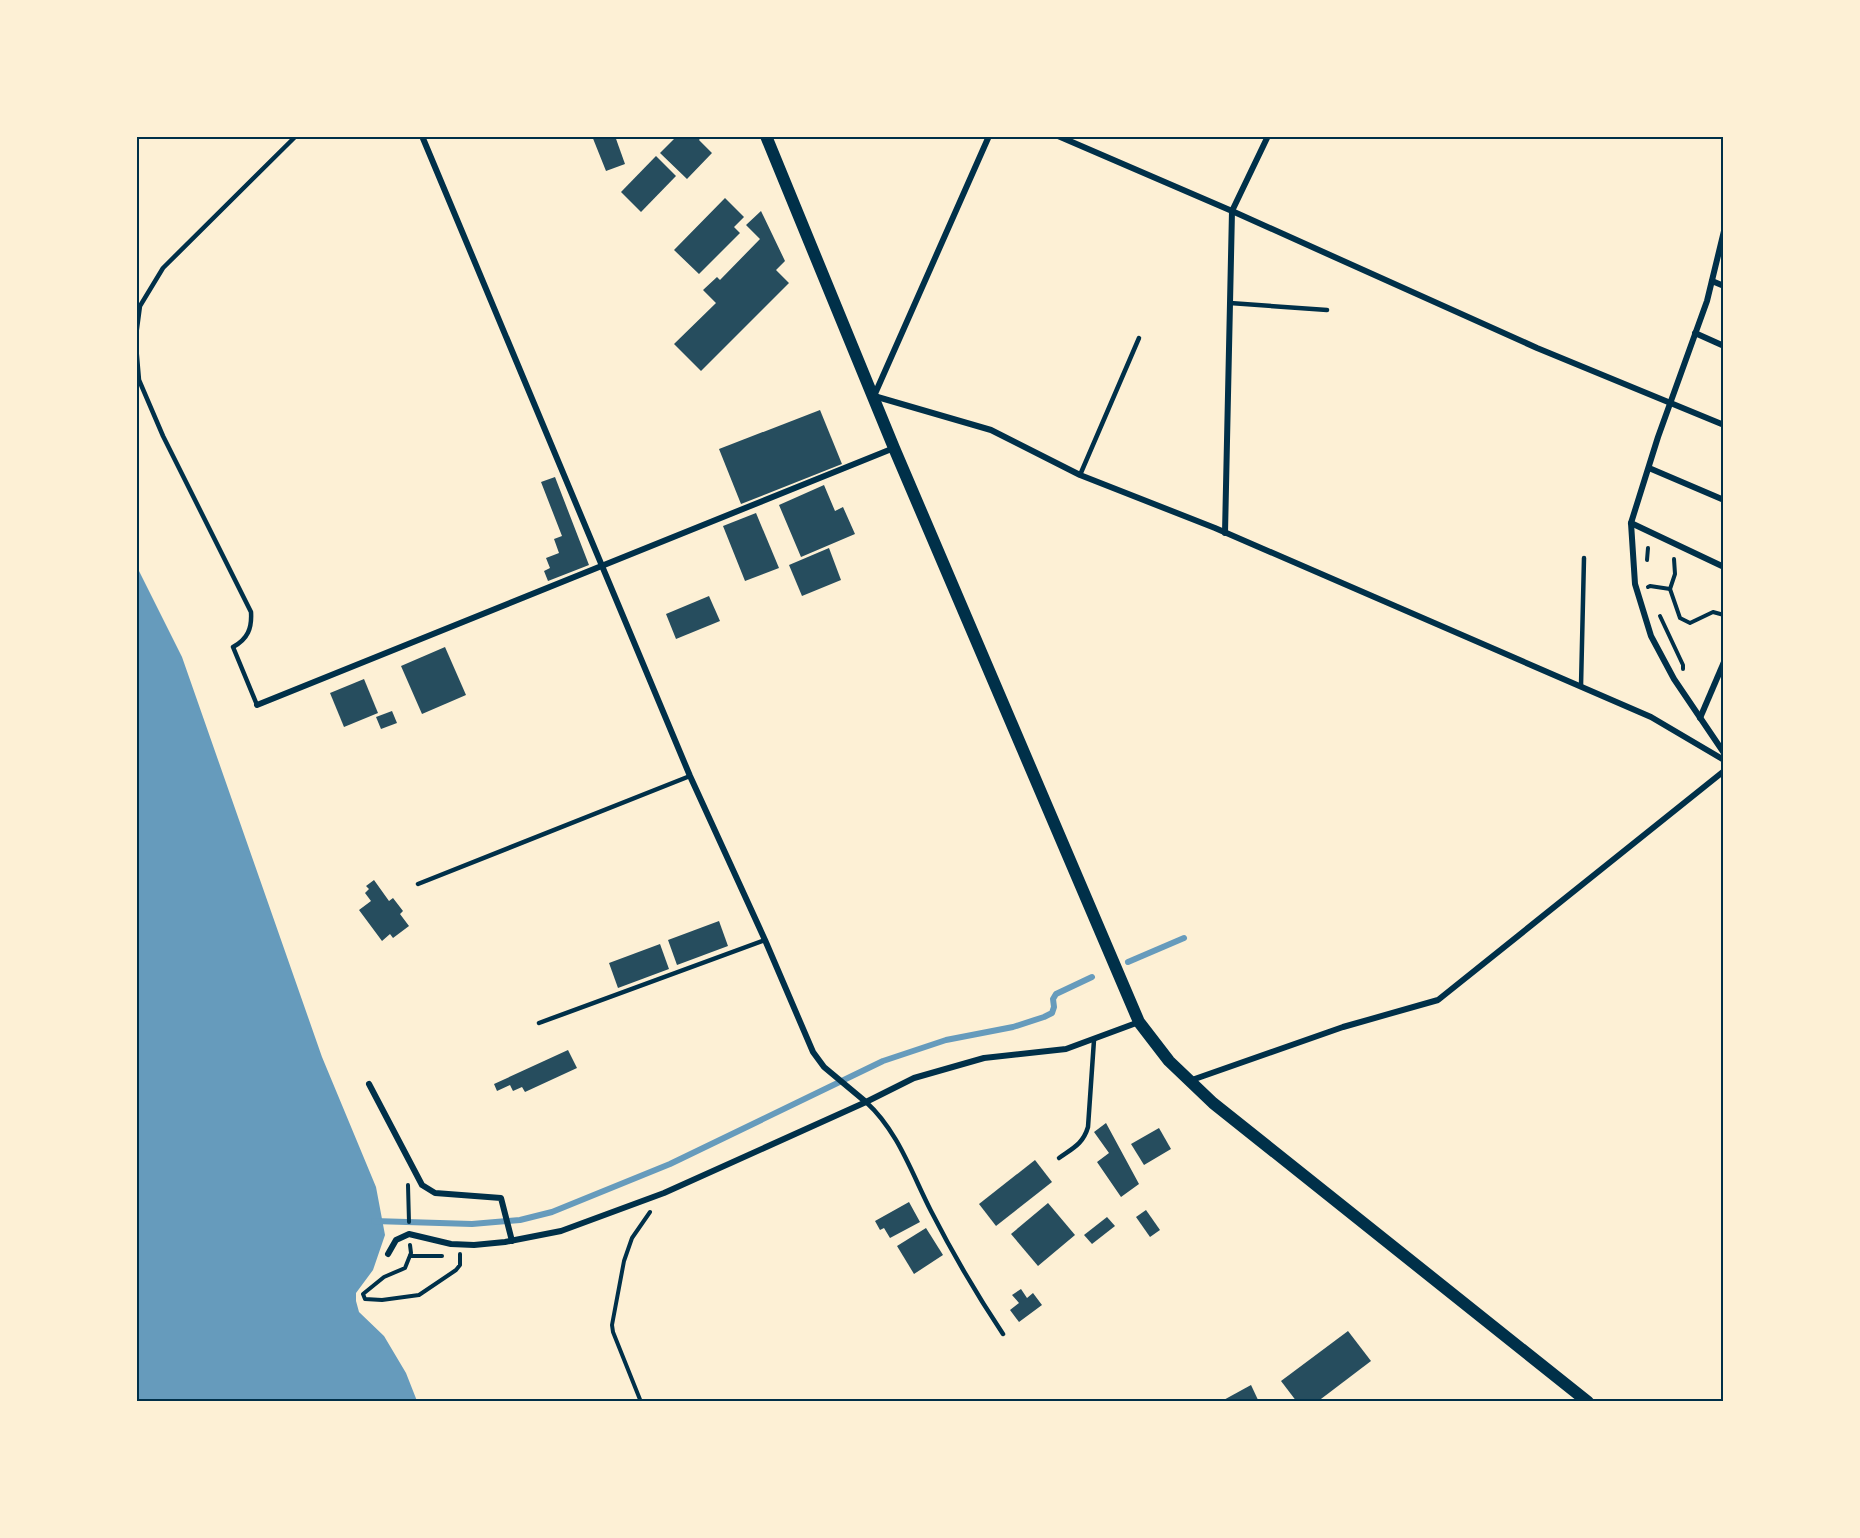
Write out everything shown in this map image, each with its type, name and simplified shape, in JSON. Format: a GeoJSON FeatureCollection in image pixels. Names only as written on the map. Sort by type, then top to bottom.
{"type":"FeatureCollection","features":[{"type":"Feature","properties":{"kind":"main road"},"geometry":{"type":"LineString","coordinates":[[766,136],[894,448],[1139,1022],[1169,1061],[1188,1081],[1588,1401]]}},
{"type":"Feature","properties":{"kind":"street"},"geometry":{"type":"LineString","coordinates":[[422,136],[690,776],[813,1052],[834,1076],[866,1102]]}},
{"type":"Feature","properties":{"kind":"street"},"geometry":{"type":"LineString","coordinates":[[989,136],[874,396],[991,430],[1080,475],[1225,532],[1651,717],[1724,760]]}},
{"type":"Feature","properties":{"kind":"street"},"geometry":{"type":"LineString","coordinates":[[1058,136],[1232,211],[1537,348],[1724,425]]}},
{"type":"Feature","properties":{"kind":"street"},"geometry":{"type":"LineString","coordinates":[[1225,532],[1232,211],[1268,136]]}},
{"type":"Feature","properties":{"kind":"street"},"geometry":{"type":"LineString","coordinates":[[1724,231],[1712,281],[1631,523],[1635,584],[1651,636],[1674,679],[1724,753]]}},
{"type":"Feature","properties":{"kind":"street"},"geometry":{"type":"LineString","coordinates":[[1712,281],[1724,286]]}},
{"type":"Feature","properties":{"kind":"street"},"geometry":{"type":"LineString","coordinates":[[1695,333],[1724,346]]}},
{"type":"Feature","properties":{"kind":"street"},"geometry":{"type":"LineString","coordinates":[[257,705],[604,567],[894,448]]}},
{"type":"Feature","properties":{"kind":"street"},"geometry":{"type":"LineString","coordinates":[[1649,468],[1724,500]]}},
{"type":"Feature","properties":{"kind":"street"},"geometry":{"type":"LineString","coordinates":[[1631,523],[1724,567]]}},
{"type":"Feature","properties":{"kind":"street"},"geometry":{"type":"LineString","coordinates":[[1700,718],[1724,662]]}},
{"type":"Feature","properties":{"kind":"street"},"geometry":{"type":"LineString","coordinates":[[1188,1081],[1344,1027],[1438,1000],[1724,771]]}},
{"type":"Feature","properties":{"kind":"street"},"geometry":{"type":"LineString","coordinates":[[388,1254],[396,1240],[409,1234],[460,1245],[561,1231],[664,1193],[914,1078],[963,1063],[1006,1055],[1049,1052],[1094,1040],[1139,1022]]}},
{"type":"Feature","properties":{"kind":"street"},"geometry":{"type":"LineString","coordinates":[[369,1084],[422,1185],[440,1194],[499,1197],[503,1200],[512,1238]]}},
{"type":"Feature","properties":{"kind":"lane"},"geometry":{"type":"LineString","coordinates":[[136,336],[140,306],[163,268],[296,136]]}},
{"type":"Feature","properties":{"kind":"lane"},"geometry":{"type":"LineString","coordinates":[[1230,303],[1327,310]]}},
{"type":"Feature","properties":{"kind":"lane"},"geometry":{"type":"LineString","coordinates":[[1080,475],[1138,338]]}},
{"type":"Feature","properties":{"kind":"lane"},"geometry":{"type":"LineString","coordinates":[[136,345],[139,380],[163,436],[250,612],[252,624],[248,634],[241,643],[233,647],[257,705]]}},
{"type":"Feature","properties":{"kind":"lane"},"geometry":{"type":"LineString","coordinates":[[1581,686],[1584,558]]}},
{"type":"Feature","properties":{"kind":"lane"},"geometry":{"type":"LineString","coordinates":[[418,884],[690,776]]}},
{"type":"Feature","properties":{"kind":"lane"},"geometry":{"type":"LineString","coordinates":[[538,1023],[765,940]]}},
{"type":"Feature","properties":{"kind":"lane"},"geometry":{"type":"LineString","coordinates":[[1059,1158],[1081,1143],[1088,1127],[1094,1040]]}},
{"type":"Feature","properties":{"kind":"lane"},"geometry":{"type":"LineString","coordinates":[[866,1102],[891,1130],[939,1225],[978,1296],[1003,1334]]}},
{"type":"Feature","properties":{"kind":"path"},"geometry":{"type":"LineString","coordinates":[[1646,570],[1648,549]]}},
{"type":"Feature","properties":{"kind":"path"},"geometry":{"type":"LineString","coordinates":[[1674,559],[1676,574],[1670,589],[1680,618],[1690,624],[1713,612],[1724,615]]}},
{"type":"Feature","properties":{"kind":"path"},"geometry":{"type":"LineString","coordinates":[[1648,578],[1652,593]]}},
{"type":"Feature","properties":{"kind":"path"},"geometry":{"type":"LineString","coordinates":[[1643,590],[1650,586],[1670,589]]}},
{"type":"Feature","properties":{"kind":"path"},"geometry":{"type":"LineString","coordinates":[[1658,611],[1683,665],[1682,675]]}},
{"type":"Feature","properties":{"kind":"path"},"geometry":{"type":"LineString","coordinates":[[641,1401],[612,1325],[624,1261],[632,1238],[664,1193]]}},
{"type":"Feature","properties":{"kind":"path"},"geometry":{"type":"LineString","coordinates":[[460,1245],[460,1256],[460,1265],[423,1293],[382,1300],[365,1299],[363,1294],[378,1281],[405,1268],[410,1255],[460,1256]]}},
{"type":"Feature","properties":{"kind":"water"},"geometry":{"type":"Polygon","coordinates":[[[137,567],[182,657],[322,1057],[376,1187],[385,1235],[373,1270],[356,1293],[356,1301],[359,1312],[384,1336],[406,1373],[417,1401],[137,1401],[137,567]]]}},
{"type":"Feature","properties":{"kind":"building"},"geometry":{"type":"Polygon","coordinates":[[[592,136],[615,136],[625,164],[606,171],[592,136]]]}},
{"type":"Feature","properties":{"kind":"building"},"geometry":{"type":"Polygon","coordinates":[[[677,136],[702,136],[699,140],[712,153],[687,179],[660,153],[677,136]]]}},
{"type":"Feature","properties":{"kind":"building"},"geometry":{"type":"Polygon","coordinates":[[[656,156],[676,176],[641,212],[621,192],[656,156]]]}},
{"type":"Feature","properties":{"kind":"building"},"geometry":{"type":"Polygon","coordinates":[[[725,198],[744,217],[734,227],[740,233],[699,274],[674,250],[725,198]]]}},
{"type":"Feature","properties":{"kind":"building"},"geometry":{"type":"Polygon","coordinates":[[[761,211],[785,261],[776,270],[789,283],[701,371],[674,344],[716,303],[703,290],[717,277],[720,280],[760,239],[746,225],[761,211]]]}},
{"type":"Feature","properties":{"kind":"building"},"geometry":{"type":"Polygon","coordinates":[[[820,410],[842,464],[741,504],[719,449],[820,410]]]}},
{"type":"Feature","properties":{"kind":"building"},"geometry":{"type":"Polygon","coordinates":[[[555,477],[589,565],[548,581],[544,571],[550,568],[546,558],[559,553],[554,539],[562,536],[541,482],[555,477]]]}},
{"type":"Feature","properties":{"kind":"building"},"geometry":{"type":"Polygon","coordinates":[[[824,485],[835,511],[843,507],[855,534],[801,557],[779,505],[824,485]]]}},
{"type":"Feature","properties":{"kind":"building"},"geometry":{"type":"Polygon","coordinates":[[[756,513],[779,568],[745,581],[723,526],[756,513]]]}},
{"type":"Feature","properties":{"kind":"building"},"geometry":{"type":"Polygon","coordinates":[[[829,548],[841,580],[802,596],[789,565],[829,548]]]}},
{"type":"Feature","properties":{"kind":"building"},"geometry":{"type":"Polygon","coordinates":[[[709,596],[720,621],[676,639],[666,614],[709,596]]]}},
{"type":"Feature","properties":{"kind":"building"},"geometry":{"type":"Polygon","coordinates":[[[445,647],[466,695],[422,714],[401,666],[445,647]]]}},
{"type":"Feature","properties":{"kind":"building"},"geometry":{"type":"Polygon","coordinates":[[[364,679],[378,713],[344,727],[330,693],[364,679]]]}},
{"type":"Feature","properties":{"kind":"building"},"geometry":{"type":"Polygon","coordinates":[[[392,711],[397,723],[381,729],[376,717],[392,711]]]}},
{"type":"Feature","properties":{"kind":"building"},"geometry":{"type":"Polygon","coordinates":[[[374,880],[389,901],[393,898],[403,911],[400,914],[409,926],[393,938],[390,934],[382,941],[359,910],[371,901],[365,893],[369,889],[366,886],[374,880]]]}},
{"type":"Feature","properties":{"kind":"building"},"geometry":{"type":"Polygon","coordinates":[[[719,921],[728,946],[677,965],[668,940],[719,921]]]}},
{"type":"Feature","properties":{"kind":"building"},"geometry":{"type":"Polygon","coordinates":[[[660,944],[669,969],[618,988],[609,963],[660,944]]]}},
{"type":"Feature","properties":{"kind":"building"},"geometry":{"type":"Polygon","coordinates":[[[568,1050],[577,1068],[525,1092],[522,1087],[513,1091],[510,1085],[497,1091],[494,1084],[568,1050]]]}},
{"type":"Feature","properties":{"kind":"building"},"geometry":{"type":"Polygon","coordinates":[[[1106,1123],[1139,1184],[1121,1197],[1097,1162],[1109,1153],[1094,1132],[1106,1123]]]}},
{"type":"Feature","properties":{"kind":"building"},"geometry":{"type":"Polygon","coordinates":[[[1159,1128],[1171,1149],[1144,1165],[1131,1144],[1159,1128]]]}},
{"type":"Feature","properties":{"kind":"building"},"geometry":{"type":"Polygon","coordinates":[[[1035,1160],[1052,1182],[996,1226],[979,1204],[1035,1160]]]}},
{"type":"Feature","properties":{"kind":"building"},"geometry":{"type":"Polygon","coordinates":[[[909,1202],[920,1222],[890,1238],[884,1228],[880,1230],[875,1221],[909,1202]]]}},
{"type":"Feature","properties":{"kind":"building"},"geometry":{"type":"Polygon","coordinates":[[[1048,1203],[1075,1235],[1038,1266],[1011,1234],[1048,1203]]]}},
{"type":"Feature","properties":{"kind":"building"},"geometry":{"type":"Polygon","coordinates":[[[1146,1210],[1160,1230],[1150,1237],[1136,1217],[1146,1210]]]}},
{"type":"Feature","properties":{"kind":"building"},"geometry":{"type":"Polygon","coordinates":[[[1107,1217],[1115,1226],[1092,1244],[1084,1235],[1107,1217]]]}},
{"type":"Feature","properties":{"kind":"building"},"geometry":{"type":"Polygon","coordinates":[[[926,1228],[943,1255],[914,1274],[897,1246],[926,1228]]]}},
{"type":"Feature","properties":{"kind":"building"},"geometry":{"type":"Polygon","coordinates":[[[1021,1289],[1027,1298],[1033,1293],[1042,1305],[1019,1322],[1010,1310],[1019,1303],[1012,1295],[1021,1289]]]}},
{"type":"Feature","properties":{"kind":"building"},"geometry":{"type":"Polygon","coordinates":[[[1348,1331],[1371,1361],[1317,1402],[1297,1402],[1281,1381],[1348,1331]]]}},
{"type":"Feature","properties":{"kind":"building"},"geometry":{"type":"Polygon","coordinates":[[[1251,1385],[1259,1402],[1220,1402],[1251,1385]]]}},
{"type":"Feature","properties":{"kind":"waterway"},"geometry":{"type":"LineString","coordinates":[[1128,962],[1184,938]]}},
{"type":"Feature","properties":{"kind":"waterway"},"geometry":{"type":"LineString","coordinates":[[374,1221],[472,1224],[520,1220],[552,1212],[670,1164],[883,1061],[946,1040],[1013,1027],[1044,1017],[1052,1013],[1053,999],[1056,994],[1092,977]]}}]}
